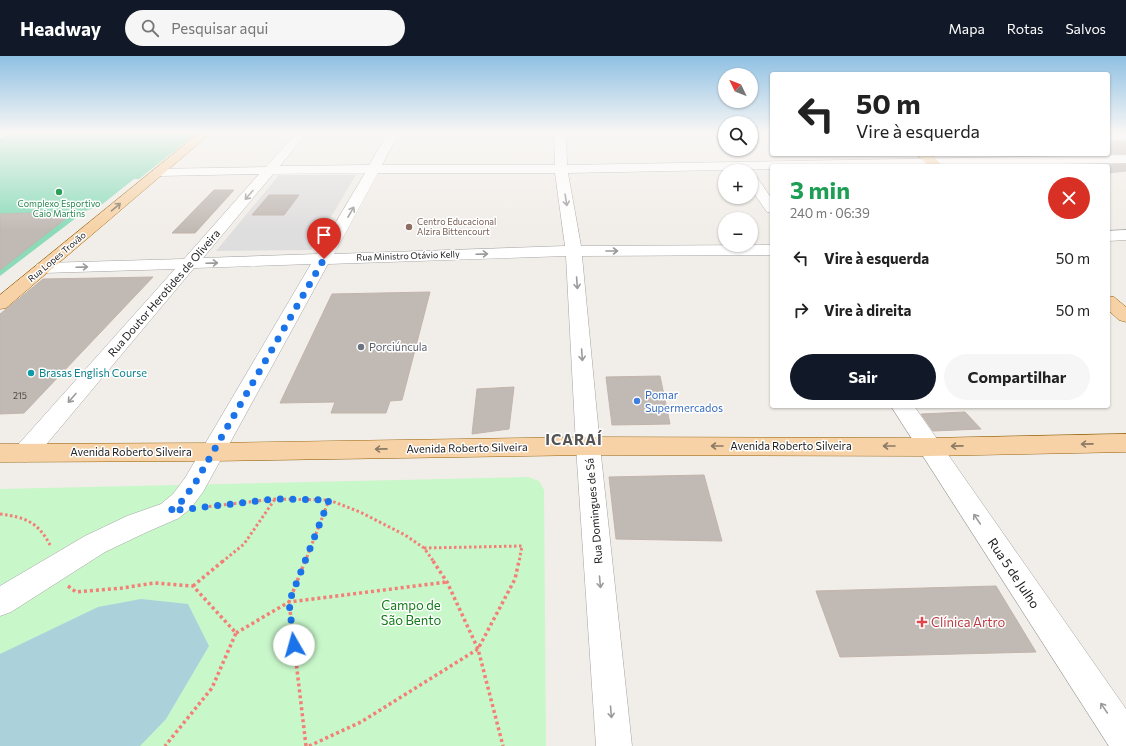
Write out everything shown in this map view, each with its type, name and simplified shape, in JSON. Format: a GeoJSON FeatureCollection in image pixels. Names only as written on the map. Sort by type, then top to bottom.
{"type":"FeatureCollection","features":[{"type":"Feature","properties":{"kind":"main road","name":"Rua Lopes Trovão"},"geometry":{"type":"LineString","coordinates":[[0,304],[167,165]]}},
{"type":"Feature","properties":{"kind":"main road"},"geometry":{"type":"LineString","coordinates":[[1110,303],[1126,316]]}},
{"type":"Feature","properties":{"kind":"main road","name":"Avenida Roberto Silveira"},"geometry":{"type":"LineString","coordinates":[[0,453],[213,452],[588,446],[928,447],[1126,443]]}},
{"type":"Feature","properties":{"kind":"street","name":"Rua Doutor Herotides de Oliveira"},"geometry":{"type":"LineString","coordinates":[[24,452],[275,165]]}},
{"type":"Feature","properties":{"kind":"street"},"geometry":{"type":"LineString","coordinates":[[0,602],[95,544],[136,524],[170,511],[182,501],[194,485],[377,165]]}},
{"type":"Feature","properties":{"kind":"street","name":"Rua Domingues de Sá"},"geometry":{"type":"LineString","coordinates":[[561,165],[574,251],[588,446],[614,746]]}},
{"type":"Feature","properties":{"kind":"street"},"geometry":{"type":"LineString","coordinates":[[758,168],[770,167]]}},
{"type":"Feature","properties":{"kind":"street"},"geometry":{"type":"LineString","coordinates":[[159,172],[375,169],[718,168]]}},
{"type":"Feature","properties":{"kind":"street"},"geometry":{"type":"LineString","coordinates":[[758,189],[770,206]]}},
{"type":"Feature","properties":{"kind":"street"},"geometry":{"type":"LineString","coordinates":[[1110,236],[1126,235]]}},
{"type":"Feature","properties":{"kind":"street","name":"Rua Ministro Otávio Kelly"},"geometry":{"type":"LineString","coordinates":[[43,268],[574,251],[770,250]]}},
{"type":"Feature","properties":{"kind":"street","name":"Rua 5 de Julho"},"geometry":{"type":"LineString","coordinates":[[903,408],[1126,740]]}},
{"type":"Feature","properties":{"kind":"path"},"geometry":{"type":"LineString","coordinates":[[170,511],[275,499],[329,500],[360,512],[405,535],[424,548],[447,582],[478,649],[503,746]]}},
{"type":"Feature","properties":{"kind":"path"},"geometry":{"type":"LineString","coordinates":[[193,586],[244,544],[275,499]]}},
{"type":"Feature","properties":{"kind":"path"},"geometry":{"type":"LineString","coordinates":[[329,500],[289,602],[308,746],[361,722],[478,649],[515,580],[522,546],[424,548]]}},
{"type":"Feature","properties":{"kind":"path"},"geometry":{"type":"LineString","coordinates":[[0,514],[22,518],[35,523],[44,532],[52,549],[54,562],[50,571],[76,592],[122,588],[154,582],[193,586],[236,634]]}},
{"type":"Feature","properties":{"kind":"path"},"geometry":{"type":"LineString","coordinates":[[165,746],[212,688],[236,634],[289,602],[447,582]]}},
{"type":"Feature","properties":{"kind":"shaded area"},"geometry":{"type":"Polygon","coordinates":[[[279,175],[356,175],[311,250],[216,251],[279,175]]]}},
{"type":"Feature","properties":{"kind":"green space"},"geometry":{"type":"Polygon","coordinates":[[[0,165],[156,165],[139,179],[134,179],[100,206],[85,211],[0,276],[0,165]]]}},
{"type":"Feature","properties":{"kind":"green space","name":"Campo de São Bento"},"geometry":{"type":"Polygon","coordinates":[[[528,477],[539,481],[544,490],[546,746],[0,746],[0,489],[528,477]]]}},
{"type":"Feature","properties":{"kind":"water"},"geometry":{"type":"Polygon","coordinates":[[[141,599],[188,604],[209,646],[166,719],[140,746],[0,746],[0,654],[98,607],[141,599]]]}},
{"type":"Feature","properties":{"kind":"building"},"geometry":{"type":"Polygon","coordinates":[[[1110,165],[1126,165],[1126,171],[1110,173],[1110,165]]]}},
{"type":"Feature","properties":{"kind":"building"},"geometry":{"type":"Polygon","coordinates":[[[214,190],[234,190],[195,233],[172,233],[214,190]]]}},
{"type":"Feature","properties":{"kind":"building"},"geometry":{"type":"Polygon","coordinates":[[[269,195],[299,195],[284,215],[252,215],[269,195]]]}},
{"type":"Feature","properties":{"kind":"building"},"geometry":{"type":"Polygon","coordinates":[[[74,212],[0,270],[0,214],[74,212]]]}},
{"type":"Feature","properties":{"kind":"building"},"geometry":{"type":"Polygon","coordinates":[[[153,277],[24,413],[0,414],[0,314],[43,279],[153,277]]]}},
{"type":"Feature","properties":{"kind":"building","name":"Porciúncula"},"geometry":{"type":"Polygon","coordinates":[[[430,292],[402,400],[390,401],[386,413],[331,413],[335,402],[280,403],[332,294],[430,292]]]}},
{"type":"Feature","properties":{"kind":"building","name":"Pomar Supermercados"},"geometry":{"type":"Polygon","coordinates":[[[660,376],[670,424],[612,425],[606,377],[660,376]]]}},
{"type":"Feature","properties":{"kind":"building"},"geometry":{"type":"Polygon","coordinates":[[[514,387],[509,429],[472,434],[477,389],[514,387]]]}},
{"type":"Feature","properties":{"kind":"building"},"geometry":{"type":"Polygon","coordinates":[[[965,412],[981,429],[933,431],[921,414],[965,412]]]}},
{"type":"Feature","properties":{"kind":"building"},"geometry":{"type":"Polygon","coordinates":[[[704,475],[722,541],[616,539],[609,477],[704,475]]]}},
{"type":"Feature","properties":{"kind":"building","name":"Clínica Artro"},"geometry":{"type":"Polygon","coordinates":[[[996,586],[1036,652],[840,657],[816,591],[996,586]]]}},
{"type":"Feature","properties":{"kind":"place","name":"Complexo Esportivo Caio Martins"},"geometry":{"type":"Point","coordinates":[59,192]}},
{"type":"Feature","properties":{"kind":"place","name":"Centro Educacional Alzira Bittencourt"},"geometry":{"type":"Point","coordinates":[409,227]}},
{"type":"Feature","properties":{"kind":"place","name":"Porciúncula"},"geometry":{"type":"Point","coordinates":[361,347]}},
{"type":"Feature","properties":{"kind":"place","name":"Brasas English Course"},"geometry":{"type":"Point","coordinates":[31,373]}},
{"type":"Feature","properties":{"kind":"place","name":"Pomar Supermercados"},"geometry":{"type":"Point","coordinates":[637,401]}},
{"type":"Feature","properties":{"kind":"place","name":"Clínica Artro"},"geometry":{"type":"Point","coordinates":[922,622]}},
{"type":"Feature","properties":{"kind":"district","name":"ICARAÍ"},"geometry":{"type":"Point","coordinates":[574,440]}},
{"type":"Feature","properties":{"kind":"route"},"geometry":{"type":"LineString","coordinates":[[294,645],[289,602],[329,500],[275,499],[170,511],[182,501],[194,485],[324,259]]}}]}
